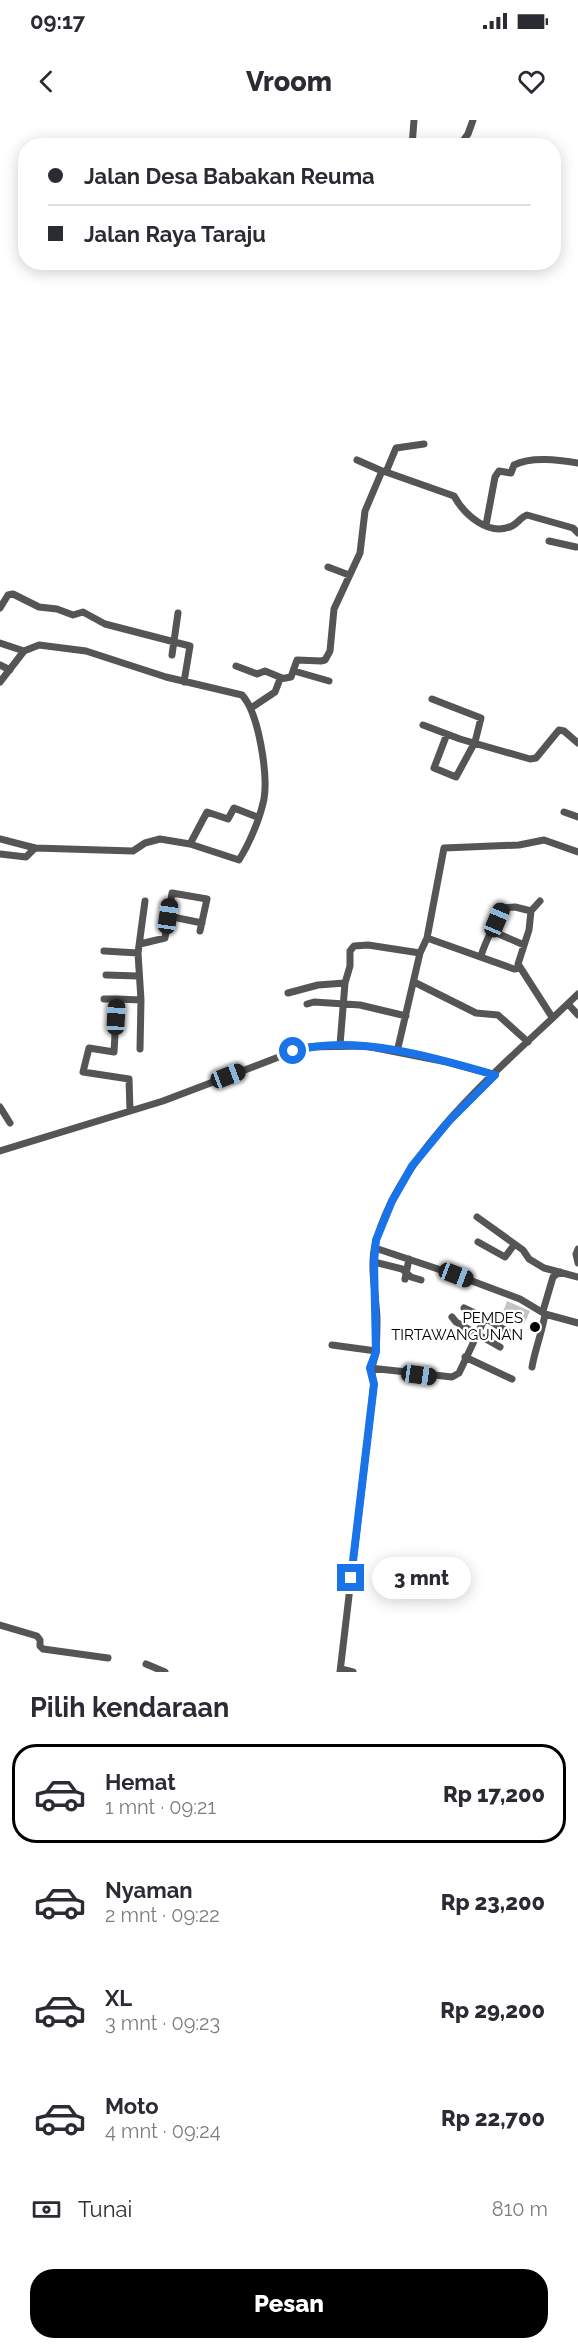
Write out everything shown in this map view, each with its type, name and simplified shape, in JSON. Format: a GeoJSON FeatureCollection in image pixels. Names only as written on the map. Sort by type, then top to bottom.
{"type":"FeatureCollection","features":[{"type":"Feature","properties":{"kind":"street"},"geometry":{"type":"LineString","coordinates":[[413,138],[414,120]]}},
{"type":"Feature","properties":{"kind":"street"},"geometry":{"type":"LineString","coordinates":[[465,138],[472,120]]}},
{"type":"Feature","properties":{"kind":"street"},"geometry":{"type":"LineString","coordinates":[[236,666],[257,674],[265,671],[282,678],[291,677],[295,663],[299,660],[321,661],[327,656],[333,635],[334,609],[360,553],[365,511],[396,448],[424,444]]}},
{"type":"Feature","properties":{"kind":"street"},"geometry":{"type":"LineString","coordinates":[[357,460],[454,496],[460,507],[486,525],[510,527],[527,515],[573,528],[578,533],[577,548],[549,541]]}},
{"type":"Feature","properties":{"kind":"street"},"geometry":{"type":"LineString","coordinates":[[486,525],[498,471],[511,473],[514,465],[525,461],[548,460],[578,463]]}},
{"type":"Feature","properties":{"kind":"street"},"geometry":{"type":"LineString","coordinates":[[328,567],[349,575]]}},
{"type":"Feature","properties":{"kind":"street"},"geometry":{"type":"LineString","coordinates":[[0,608],[8,595],[13,594],[43,609],[57,609],[73,615],[83,612],[105,624],[191,647],[184,682]]}},
{"type":"Feature","properties":{"kind":"street"},"geometry":{"type":"LineString","coordinates":[[172,655],[178,612]]}},
{"type":"Feature","properties":{"kind":"street"},"geometry":{"type":"LineString","coordinates":[[0,643],[24,651]]}},
{"type":"Feature","properties":{"kind":"street"},"geometry":{"type":"LineString","coordinates":[[0,682],[24,651],[39,645],[86,651],[184,682],[239,694],[251,708],[261,747],[264,790],[257,817],[239,860],[190,844],[160,839],[145,843],[133,851],[35,848],[0,839]]}},
{"type":"Feature","properties":{"kind":"street"},"geometry":{"type":"LineString","coordinates":[[0,665],[10,670]]}},
{"type":"Feature","properties":{"kind":"street"},"geometry":{"type":"LineString","coordinates":[[294,671],[329,681]]}},
{"type":"Feature","properties":{"kind":"street"},"geometry":{"type":"LineString","coordinates":[[251,708],[276,692],[282,678]]}},
{"type":"Feature","properties":{"kind":"street"},"geometry":{"type":"LineString","coordinates":[[432,699],[481,717],[475,742],[460,774],[454,776],[434,768],[447,735]]}},
{"type":"Feature","properties":{"kind":"street"},"geometry":{"type":"LineString","coordinates":[[423,725],[447,735],[533,759],[559,730],[564,731],[578,743]]}},
{"type":"Feature","properties":{"kind":"street"},"geometry":{"type":"LineString","coordinates":[[190,844],[207,812],[228,819],[234,808],[257,817]]}},
{"type":"Feature","properties":{"kind":"street"},"geometry":{"type":"LineString","coordinates":[[564,812],[578,817]]}},
{"type":"Feature","properties":{"kind":"street"},"geometry":{"type":"LineString","coordinates":[[397,1052],[420,953],[427,938],[444,848],[519,845],[544,840],[578,852]]}},
{"type":"Feature","properties":{"kind":"street"},"geometry":{"type":"LineString","coordinates":[[0,854],[22,857],[35,848]]}},
{"type":"Feature","properties":{"kind":"street"},"geometry":{"type":"LineString","coordinates":[[140,944],[165,938],[168,916],[172,893],[207,899],[201,927],[168,916]]}},
{"type":"Feature","properties":{"kind":"street"},"geometry":{"type":"LineString","coordinates":[[140,1049],[141,1000],[138,953],[145,902]]}},
{"type":"Feature","properties":{"kind":"street"},"geometry":{"type":"LineString","coordinates":[[540,902],[531,911],[518,961],[520,968],[552,1017]]}},
{"type":"Feature","properties":{"kind":"street"},"geometry":{"type":"LineString","coordinates":[[481,956],[487,936],[492,931],[502,908],[515,907],[531,911]]}},
{"type":"Feature","properties":{"kind":"street"},"geometry":{"type":"LineString","coordinates":[[492,931],[524,945]]}},
{"type":"Feature","properties":{"kind":"street"},"geometry":{"type":"LineString","coordinates":[[427,938],[514,969],[520,968]]}},
{"type":"Feature","properties":{"kind":"street"},"geometry":{"type":"LineString","coordinates":[[340,1045],[345,983],[350,966],[350,951],[354,946],[368,945],[420,953]]}},
{"type":"Feature","properties":{"kind":"street"},"geometry":{"type":"LineString","coordinates":[[104,951],[138,953]]}},
{"type":"Feature","properties":{"kind":"street"},"geometry":{"type":"LineString","coordinates":[[106,975],[138,976]]}},
{"type":"Feature","properties":{"kind":"street"},"geometry":{"type":"LineString","coordinates":[[414,982],[476,1013],[498,1015],[528,1042]]}},
{"type":"Feature","properties":{"kind":"street"},"geometry":{"type":"LineString","coordinates":[[288,993],[318,985],[345,983]]}},
{"type":"Feature","properties":{"kind":"street"},"geometry":{"type":"LineString","coordinates":[[353,1672],[340,1670],[374,1384],[370,1368],[376,1352],[375,1248],[392,1201],[412,1166],[449,1121],[552,1017],[578,994]]}},
{"type":"Feature","properties":{"kind":"street"},"geometry":{"type":"LineString","coordinates":[[104,999],[141,1000]]}},
{"type":"Feature","properties":{"kind":"street"},"geometry":{"type":"LineString","coordinates":[[117,999],[114,1052],[89,1048],[83,1072],[129,1079],[130,1112]]}},
{"type":"Feature","properties":{"kind":"street"},"geometry":{"type":"LineString","coordinates":[[307,1004],[372,1007],[406,1016]]}},
{"type":"Feature","properties":{"kind":"street"},"geometry":{"type":"LineString","coordinates":[[568,1004],[578,1015]]}},
{"type":"Feature","properties":{"kind":"street"},"geometry":{"type":"LineString","coordinates":[[0,1151],[130,1112],[293,1051],[315,1046],[340,1045],[397,1052],[495,1075]]}},
{"type":"Feature","properties":{"kind":"street"},"geometry":{"type":"LineString","coordinates":[[0,1107],[10,1123]]}},
{"type":"Feature","properties":{"kind":"street"},"geometry":{"type":"LineString","coordinates":[[477,1217],[537,1264],[578,1277]]}},
{"type":"Feature","properties":{"kind":"street"},"geometry":{"type":"LineString","coordinates":[[478,1242],[505,1257],[514,1245]]}},
{"type":"Feature","properties":{"kind":"street"},"geometry":{"type":"LineString","coordinates":[[375,1248],[520,1299],[544,1313],[578,1323]]}},
{"type":"Feature","properties":{"kind":"street"},"geometry":{"type":"LineString","coordinates":[[578,1249],[576,1254],[578,1263]]}},
{"type":"Feature","properties":{"kind":"street"},"geometry":{"type":"LineString","coordinates":[[405,1276],[409,1259]]}},
{"type":"Feature","properties":{"kind":"street"},"geometry":{"type":"LineString","coordinates":[[374,1262],[405,1276],[421,1280]]}},
{"type":"Feature","properties":{"kind":"street"},"geometry":{"type":"LineString","coordinates":[[532,1367],[542,1334],[544,1313],[554,1277],[560,1272]]}},
{"type":"Feature","properties":{"kind":"street"},"geometry":{"type":"LineString","coordinates":[[464,1308],[513,1335]]}},
{"type":"Feature","properties":{"kind":"street"},"geometry":{"type":"LineString","coordinates":[[452,1317],[456,1322],[500,1347]]}},
{"type":"Feature","properties":{"kind":"street"},"geometry":{"type":"LineString","coordinates":[[370,1368],[445,1378],[459,1373],[485,1318]]}},
{"type":"Feature","properties":{"kind":"street"},"geometry":{"type":"LineString","coordinates":[[332,1345],[376,1352]]}},
{"type":"Feature","properties":{"kind":"street"},"geometry":{"type":"LineString","coordinates":[[465,1357],[512,1379]]}},
{"type":"Feature","properties":{"kind":"street"},"geometry":{"type":"LineString","coordinates":[[0,1625],[37,1636],[43,1649],[108,1658]]}},
{"type":"Feature","properties":{"kind":"street"},"geometry":{"type":"LineString","coordinates":[[146,1664],[161,1671]]}},
{"type":"Feature","properties":{"kind":"building"},"geometry":{"type":"Polygon","coordinates":[[[507,1301],[530,1311],[524,1324],[502,1315],[507,1301]]]}},
{"type":"Feature","properties":{"kind":"place","name":"PEMDES TIRTAWANGUNAN"},"geometry":{"type":"Point","coordinates":[535,1327]}},
{"type":"Feature","properties":{"kind":"route"},"geometry":{"type":"LineString","coordinates":[[293,1051],[315,1046],[366,1046],[447,1062],[495,1075],[449,1121],[412,1166],[392,1201],[376,1240],[374,1262],[377,1314],[376,1352],[370,1368],[374,1384],[364,1484],[351,1578]]}}]}
